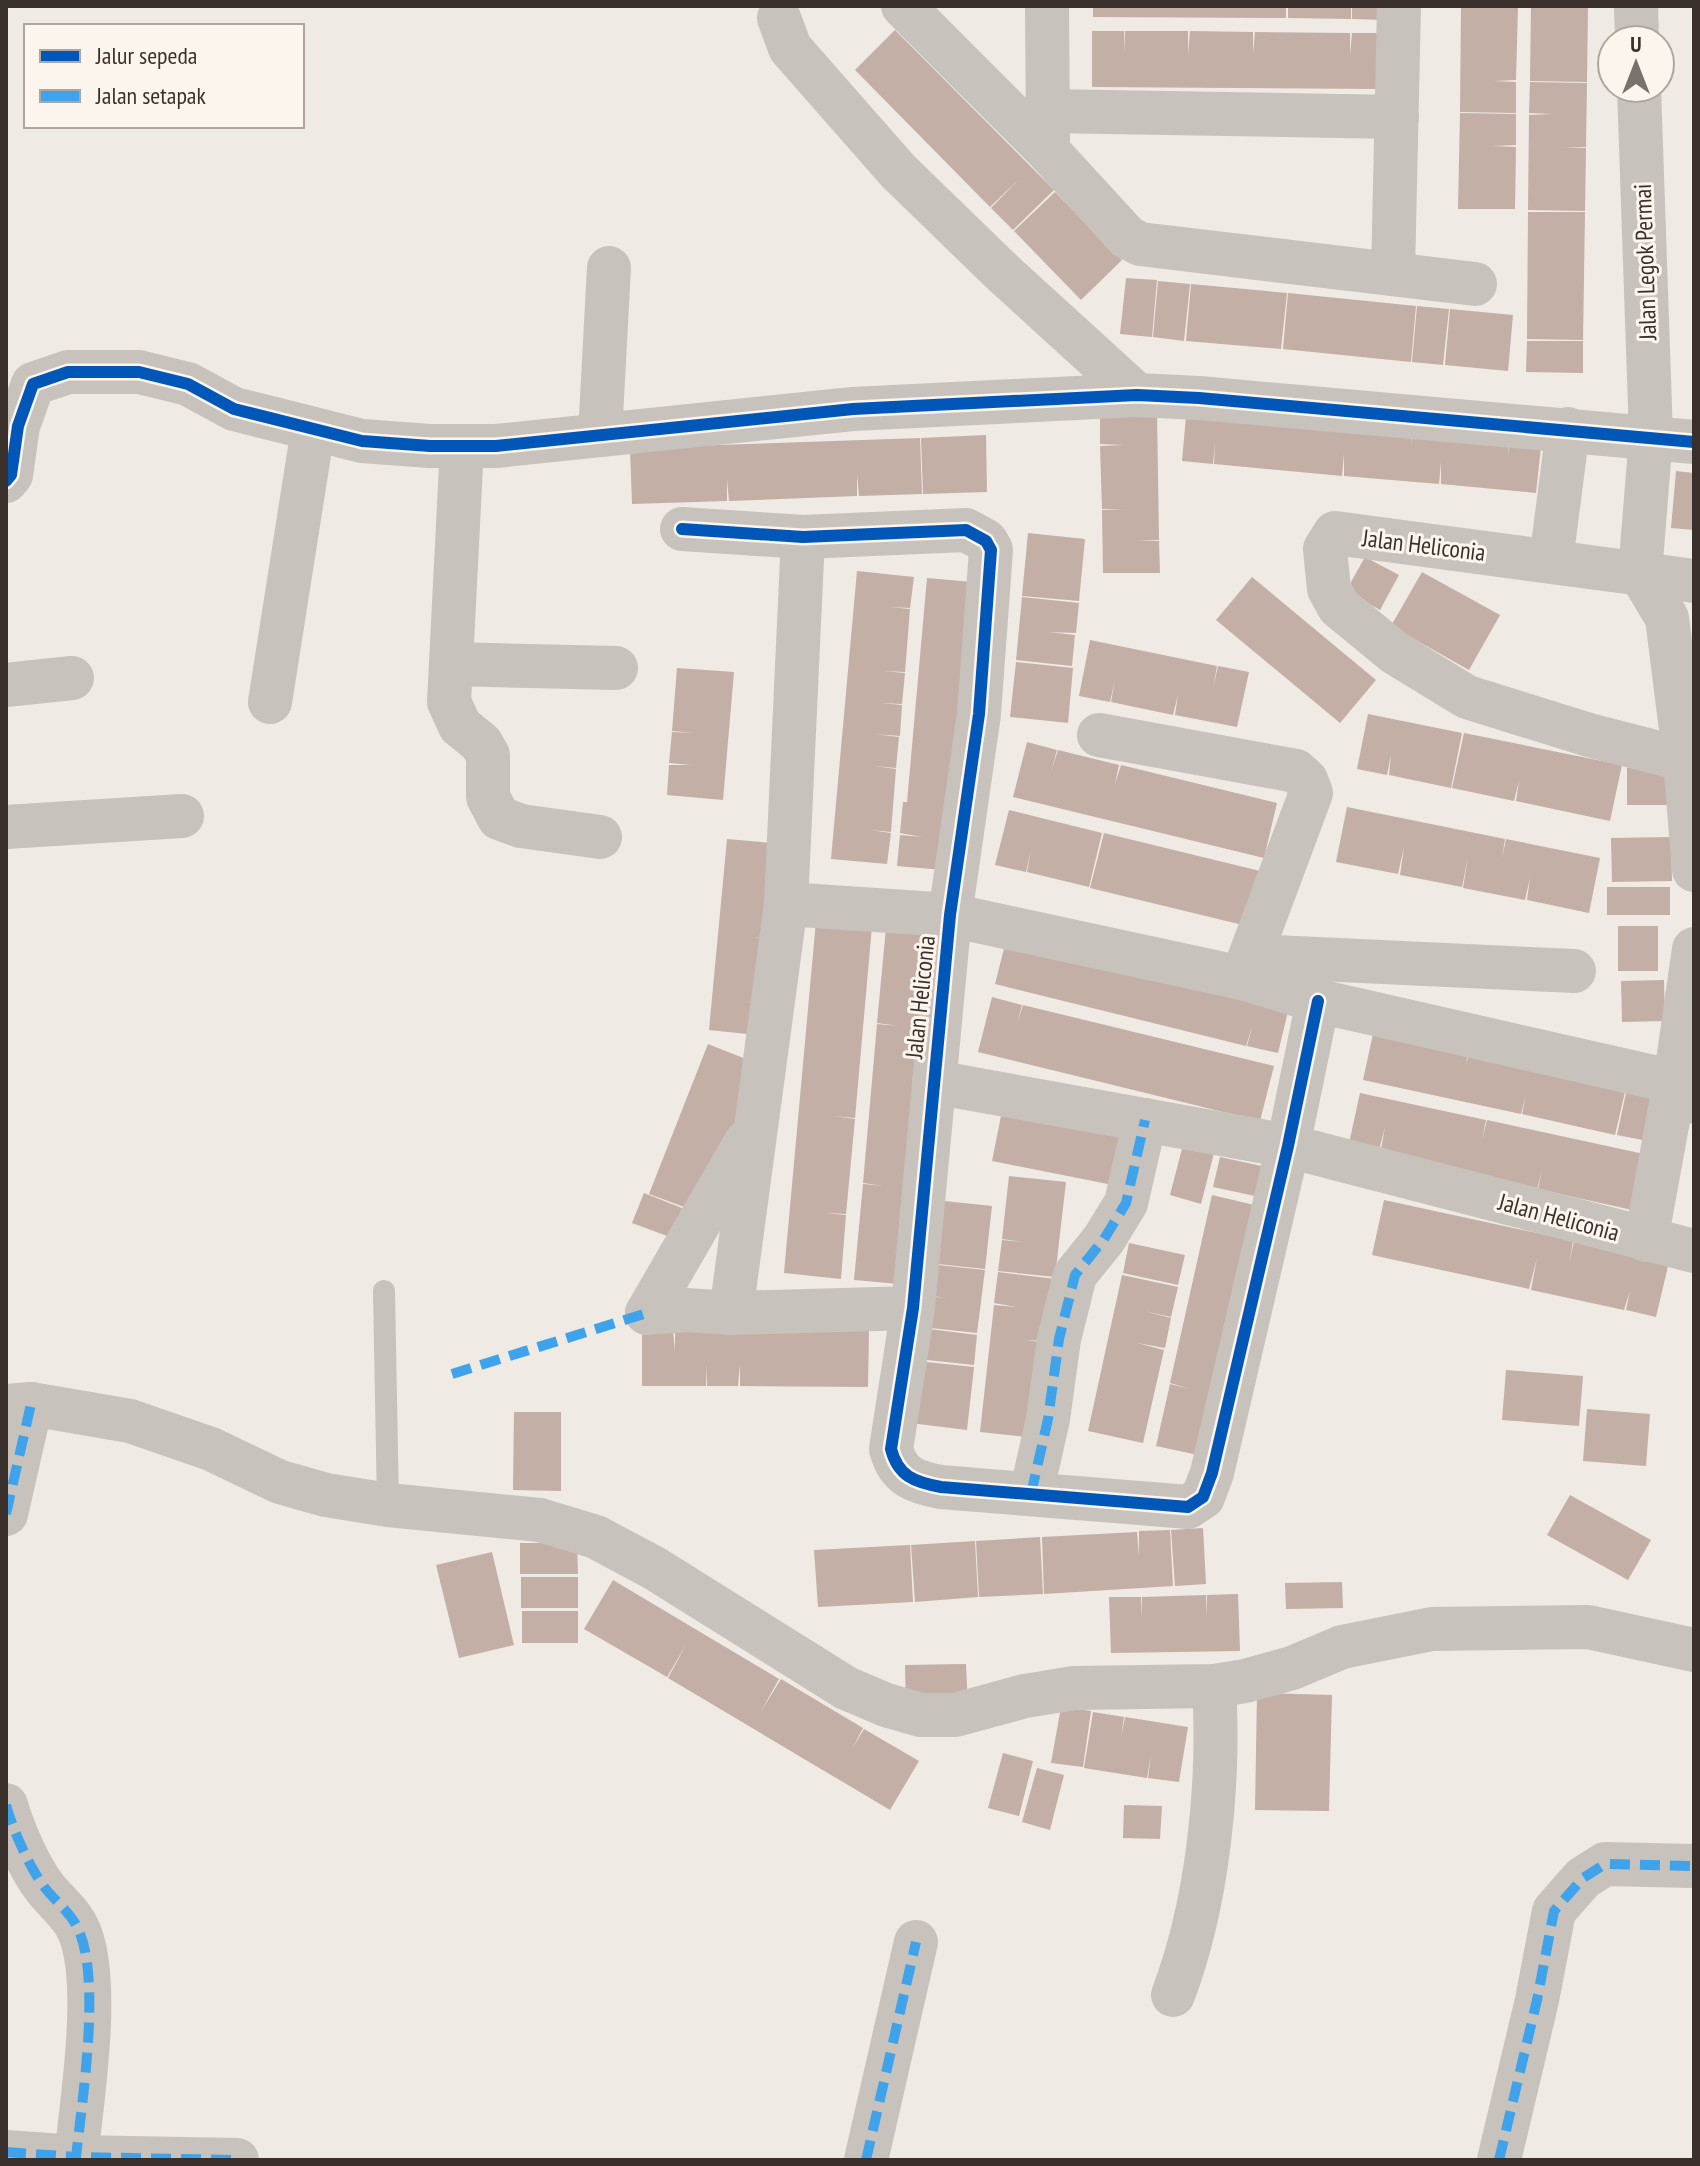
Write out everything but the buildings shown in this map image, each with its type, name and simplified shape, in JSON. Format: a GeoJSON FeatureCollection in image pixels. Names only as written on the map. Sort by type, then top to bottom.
{"type":"FeatureCollection","features":[{"type":"Feature","properties":{"kind":"street"},"geometry":{"type":"LineString","coordinates":[[903,6],[1048,131],[1127,237],[1140,244],[1475,284]]}},
{"type":"Feature","properties":{"kind":"street"},"geometry":{"type":"LineString","coordinates":[[1047,6],[1048,131]]}},
{"type":"Feature","properties":{"kind":"street"},"geometry":{"type":"LineString","coordinates":[[1393,274],[1399,6]]}},
{"type":"Feature","properties":{"kind":"street"},"geometry":{"type":"LineString","coordinates":[[779,18],[790,48],[898,171],[1001,271],[1137,395]]}},
{"type":"Feature","properties":{"kind":"street","name":"Jalan Legok Permai"},"geometry":{"type":"LineString","coordinates":[[1640,104],[1651,436],[1640,573]]}},
{"type":"Feature","properties":{"kind":"street"},"geometry":{"type":"LineString","coordinates":[[1048,131],[1397,117]]}},
{"type":"Feature","properties":{"kind":"street"},"geometry":{"type":"LineString","coordinates":[[600,435],[609,268]]}},
{"type":"Feature","properties":{"kind":"street"},"geometry":{"type":"LineString","coordinates":[[6,481],[11,475],[18,426],[33,384],[68,372],[139,372],[188,384],[234,409],[362,441],[462,446],[496,446],[853,409],[1137,395],[1694,442]]}},
{"type":"Feature","properties":{"kind":"street"},"geometry":{"type":"LineString","coordinates":[[270,702],[313,429]]}},
{"type":"Feature","properties":{"kind":"street"},"geometry":{"type":"LineString","coordinates":[[1551,561],[1568,429]]}},
{"type":"Feature","properties":{"kind":"street"},"geometry":{"type":"LineString","coordinates":[[462,446],[449,702],[460,726],[481,743],[488,755],[488,797],[499,818],[521,826],[600,837]]}},
{"type":"Feature","properties":{"kind":"street","name":"Jalan Heliconia"},"geometry":{"type":"LineString","coordinates":[[682,529],[803,537],[966,530],[986,541],[991,550],[979,714],[950,915],[913,1308],[891,1449],[895,1465],[906,1477],[922,1483],[1188,1507],[1203,1497],[1212,1473],[1288,1146]]}},
{"type":"Feature","properties":{"kind":"street","name":"Jalan Heliconia"},"geometry":{"type":"LineString","coordinates":[[1690,762],[1467,697],[1395,653],[1339,607],[1329,589],[1325,549],[1335,533],[1694,581]]}},
{"type":"Feature","properties":{"kind":"street"},"geometry":{"type":"LineString","coordinates":[[731,1313],[786,904],[803,537]]}},
{"type":"Feature","properties":{"kind":"street"},"geometry":{"type":"LineString","coordinates":[[1640,573],[1667,618],[1690,762],[1694,870]]}},
{"type":"Feature","properties":{"kind":"street"},"geometry":{"type":"LineString","coordinates":[[451,664],[616,668]]}},
{"type":"Feature","properties":{"kind":"street"},"geometry":{"type":"LineString","coordinates":[[6,685],[72,678]]}},
{"type":"Feature","properties":{"kind":"street"},"geometry":{"type":"LineString","coordinates":[[1099,735],[1296,771],[1306,780],[1311,793],[1247,967],[1574,971]]}},
{"type":"Feature","properties":{"kind":"street"},"geometry":{"type":"LineString","coordinates":[[6,827],[182,816]]}},
{"type":"Feature","properties":{"kind":"street","name":"Jalan Heliconia"},"geometry":{"type":"LineString","coordinates":[[786,904],[950,915],[1247,967],[1318,1001],[1684,1092]]}},
{"type":"Feature","properties":{"kind":"street","name":"Jalan Heliconia"},"geometry":{"type":"LineString","coordinates":[[1646,1240],[1684,1092],[1694,949]]}},
{"type":"Feature","properties":{"kind":"street"},"geometry":{"type":"LineString","coordinates":[[1288,1146],[1318,1001]]}},
{"type":"Feature","properties":{"kind":"street","name":"Jalan Heliconia"},"geometry":{"type":"LineString","coordinates":[[934,1082],[1288,1146],[1694,1251]]}},
{"type":"Feature","properties":{"kind":"street"},"geometry":{"type":"LineString","coordinates":[[1031,1494],[1048,1419],[1059,1339],[1075,1275],[1104,1239],[1126,1203],[1145,1120]]}},
{"type":"Feature","properties":{"kind":"street"},"geometry":{"type":"LineString","coordinates":[[756,1126],[647,1313],[913,1308]]}},
{"type":"Feature","properties":{"kind":"street"},"geometry":{"type":"LineString","coordinates":[[6,1514],[19,1405],[130,1421],[211,1449],[280,1482],[326,1495],[388,1505],[540,1520],[596,1537],[654,1568],[846,1688],[886,1705],[921,1715],[955,1715],[1025,1696],[1074,1688],[1214,1686],[1245,1681],[1292,1668],[1342,1647],[1432,1629],[1588,1627],[1694,1650]]}},
{"type":"Feature","properties":{"kind":"street"},"geometry":{"type":"LineString","coordinates":[[1173,1995],[1201,1896],[1217,1726],[1214,1686]]}},
{"type":"Feature","properties":{"kind":"street"},"geometry":{"type":"LineString","coordinates":[[8,1817],[44,1886],[74,1922],[86,1955],[87,2062],[76,2157]]}},
{"type":"Feature","properties":{"kind":"street"},"geometry":{"type":"LineString","coordinates":[[1499,2160],[1537,2000],[1554,1911],[1583,1878],[1605,1864],[1694,1866]]}},
{"type":"Feature","properties":{"kind":"street"},"geometry":{"type":"LineString","coordinates":[[866,2160],[916,1942]]}},
{"type":"Feature","properties":{"kind":"street"},"geometry":{"type":"LineString","coordinates":[[6,2152],[76,2157],[237,2160]]}},
{"type":"Feature","properties":{"kind":"lane"},"geometry":{"type":"LineString","coordinates":[[384,1291],[388,1505]]}},
{"type":"Feature","properties":{"kind":"marked path"},"geometry":{"type":"LineString","coordinates":[[1031,1494],[1048,1419],[1059,1339],[1075,1275],[1104,1239],[1126,1203],[1145,1120]]}},
{"type":"Feature","properties":{"kind":"marked path"},"geometry":{"type":"LineString","coordinates":[[452,1374],[647,1313]]}},
{"type":"Feature","properties":{"kind":"marked path"},"geometry":{"type":"LineString","coordinates":[[6,1514],[31,1404]]}},
{"type":"Feature","properties":{"kind":"marked path"},"geometry":{"type":"LineString","coordinates":[[6,1805],[33,1870],[76,1925],[85,1953],[89,1980],[88,2042],[76,2157],[237,2160]]}},
{"type":"Feature","properties":{"kind":"marked path"},"geometry":{"type":"LineString","coordinates":[[1499,2160],[1537,2000],[1554,1911],[1583,1878],[1605,1864],[1694,1866]]}},
{"type":"Feature","properties":{"kind":"marked path"},"geometry":{"type":"LineString","coordinates":[[866,2160],[916,1942]]}},
{"type":"Feature","properties":{"kind":"marked path"},"geometry":{"type":"LineString","coordinates":[[6,2152],[76,2157]]}},
{"type":"Feature","properties":{"kind":"cycle path"},"geometry":{"type":"LineString","coordinates":[[6,481],[11,475],[18,426],[33,384],[68,372],[139,372],[188,384],[234,409],[362,441],[430,446],[496,446],[853,409],[1137,395],[1694,442]]}},
{"type":"Feature","properties":{"kind":"cycle path"},"geometry":{"type":"LineString","coordinates":[[682,529],[803,537],[966,530],[986,541],[991,550],[979,714],[950,915],[913,1308],[891,1449],[898,1466],[908,1476],[941,1487],[1188,1507],[1203,1497],[1212,1473],[1288,1146],[1318,1001]]}}]}
